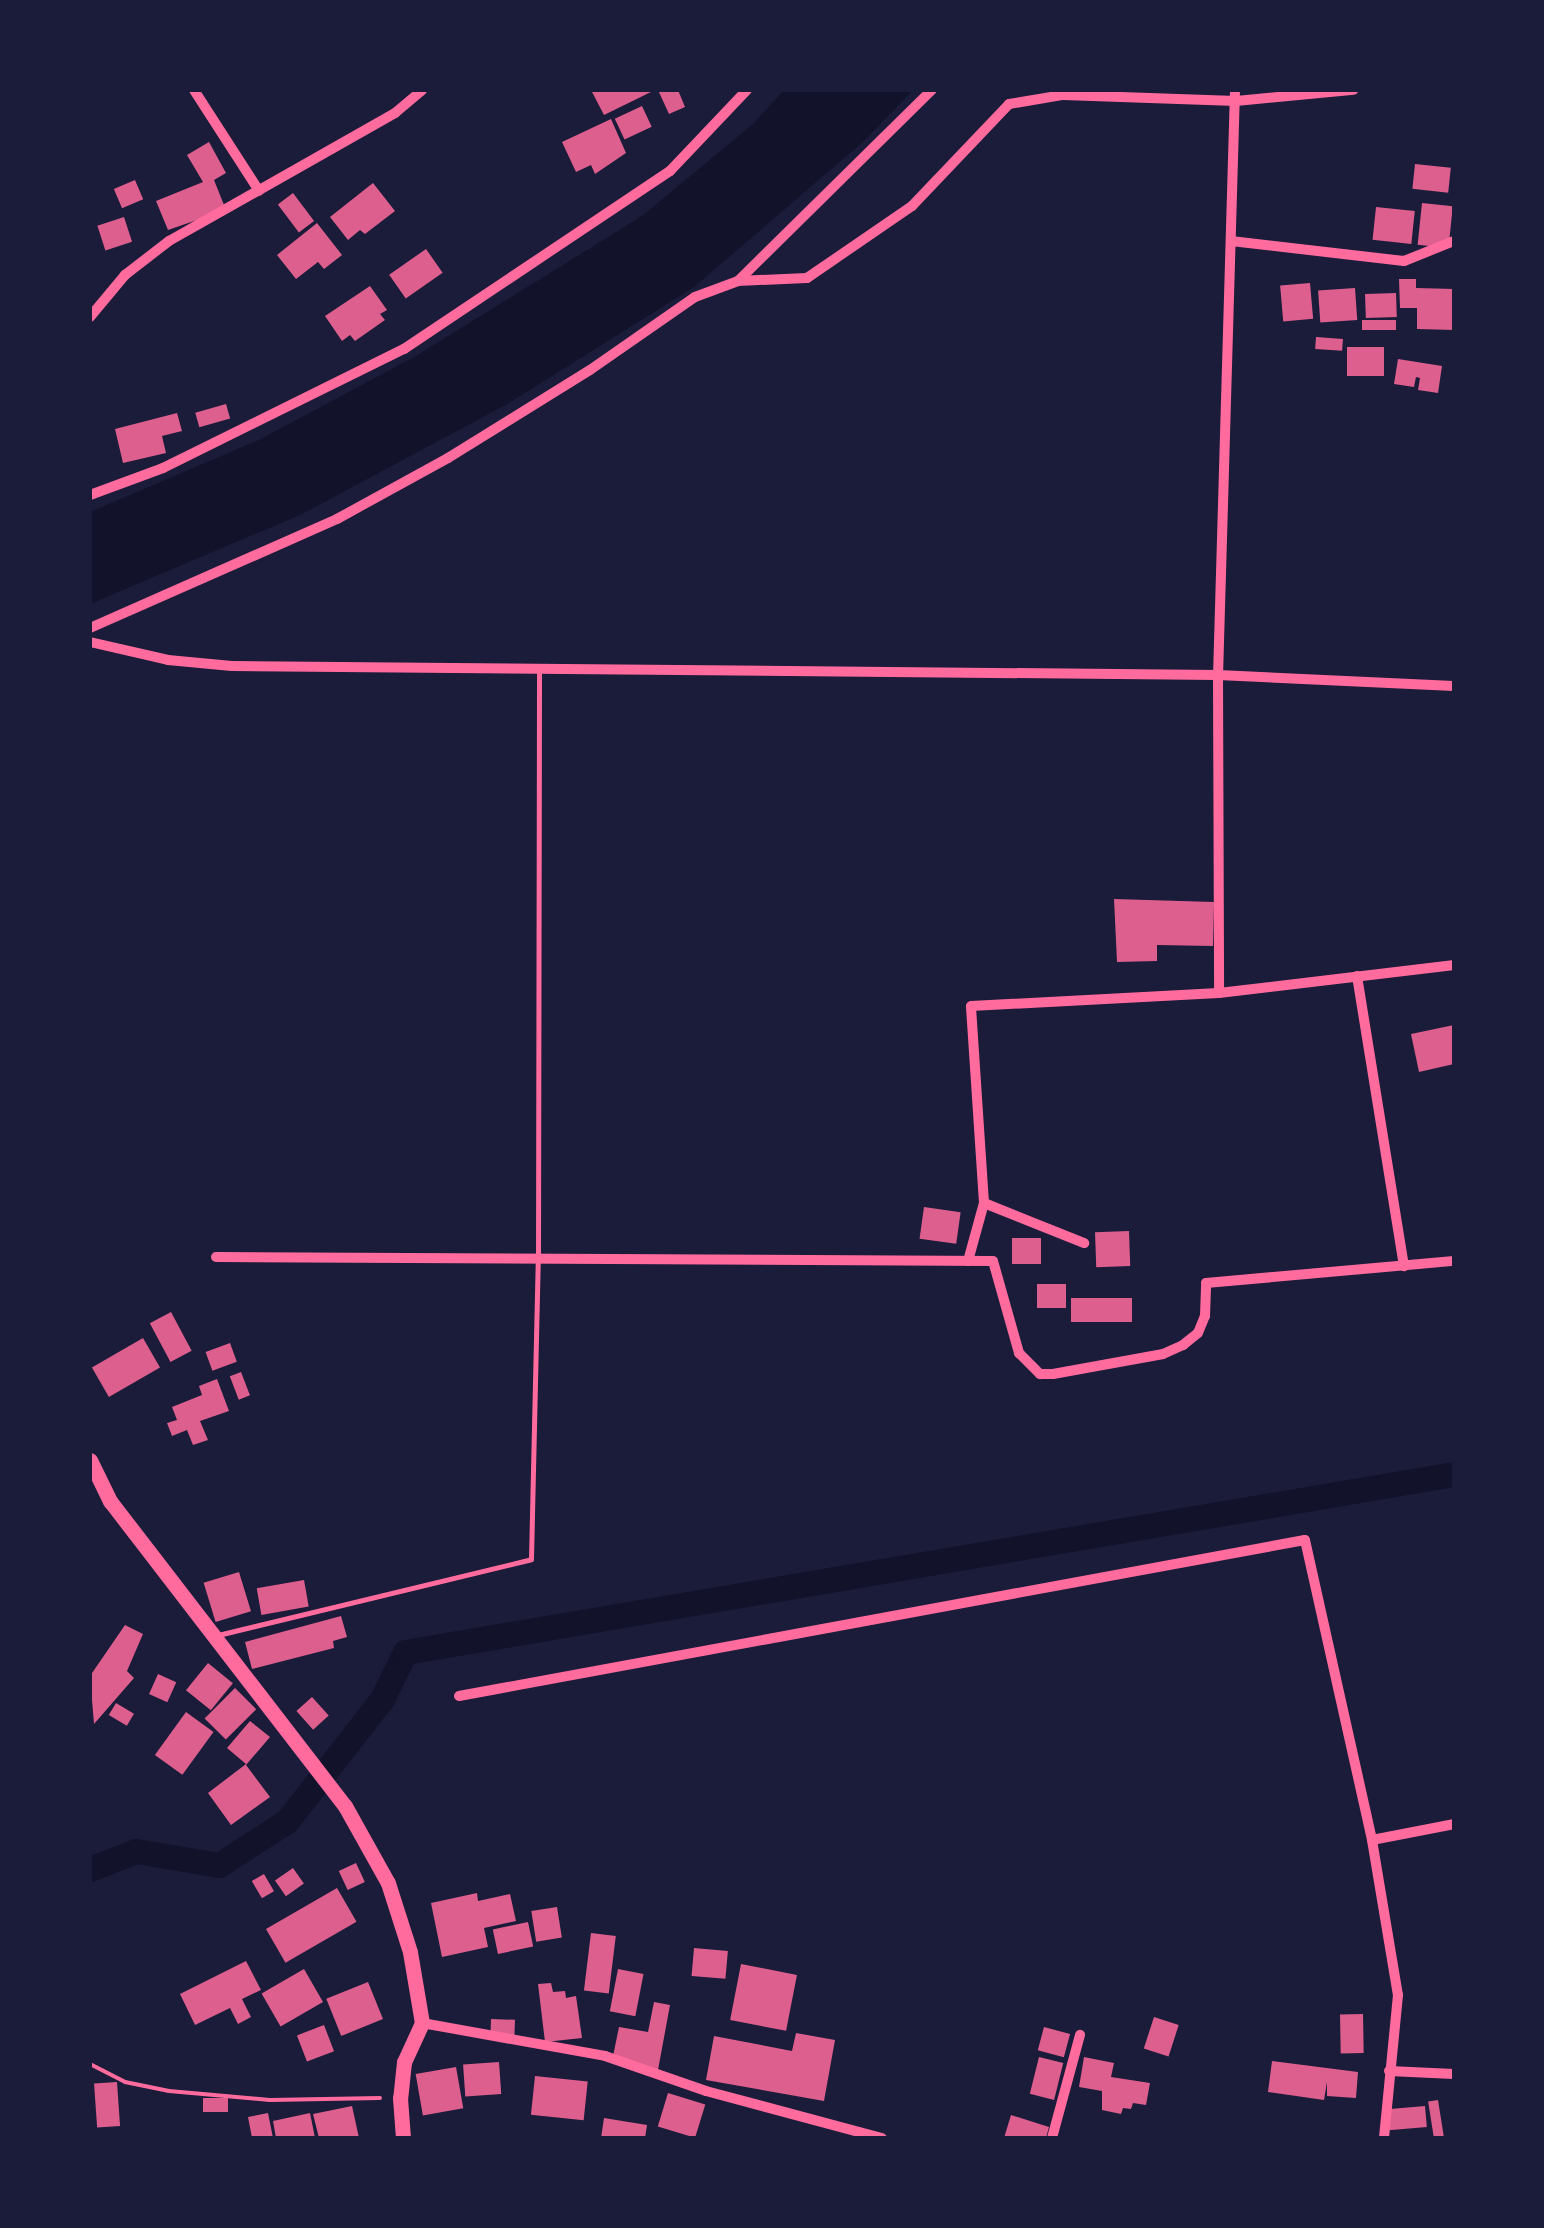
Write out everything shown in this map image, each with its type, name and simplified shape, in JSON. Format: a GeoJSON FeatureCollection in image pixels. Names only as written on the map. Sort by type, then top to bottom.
{"type":"FeatureCollection","features":[{"type":"Feature","properties":{"kind":"main road"},"geometry":{"type":"LineString","coordinates":[[90,1460],[110,1501],[346,1806],[388,1883],[410,1952],[422,2022],[404,2062],[400,2098],[403,2138]]}},
{"type":"Feature","properties":{"kind":"street"},"geometry":{"type":"LineString","coordinates":[[194,90],[259,191]]}},
{"type":"Feature","properties":{"kind":"street"},"geometry":{"type":"LineString","coordinates":[[90,316],[125,275],[169,241],[395,113],[422,90]]}},
{"type":"Feature","properties":{"kind":"street"},"geometry":{"type":"LineString","coordinates":[[90,495],[162,468],[404,349],[670,171],[748,90]]}},
{"type":"Feature","properties":{"kind":"street"},"geometry":{"type":"LineString","coordinates":[[738,281],[932,90]]}},
{"type":"Feature","properties":{"kind":"street"},"geometry":{"type":"LineString","coordinates":[[90,628],[337,519],[573,380],[695,297],[738,281],[807,278],[912,206],[1008,104],[1062,95],[1236,96],[1353,90]]}},
{"type":"Feature","properties":{"kind":"street"},"geometry":{"type":"LineString","coordinates":[[1219,993],[1218,675],[1236,96]]}},
{"type":"Feature","properties":{"kind":"street"},"geometry":{"type":"LineString","coordinates":[[1231,242],[1404,261],[1454,241]]}},
{"type":"Feature","properties":{"kind":"street"},"geometry":{"type":"LineString","coordinates":[[90,642],[168,660],[232,666],[1218,675],[1454,686]]}},
{"type":"Feature","properties":{"kind":"street"},"geometry":{"type":"LineString","coordinates":[[968,1261],[984,1203],[971,1006],[1219,993],[1454,965]]}},
{"type":"Feature","properties":{"kind":"street"},"geometry":{"type":"LineString","coordinates":[[1358,976],[1404,1266]]}},
{"type":"Feature","properties":{"kind":"street"},"geometry":{"type":"LineString","coordinates":[[984,1203],[1084,1243]]}},
{"type":"Feature","properties":{"kind":"street"},"geometry":{"type":"LineString","coordinates":[[216,1257],[993,1261],[1019,1352],[1040,1374],[1163,1354],[1183,1345],[1198,1332],[1205,1316],[1206,1283],[1454,1262]]}},
{"type":"Feature","properties":{"kind":"street"},"geometry":{"type":"LineString","coordinates":[[459,1696],[1305,1540],[1372,1840],[1398,1995],[1384,2138]]}},
{"type":"Feature","properties":{"kind":"street"},"geometry":{"type":"LineString","coordinates":[[1372,1840],[1454,1824]]}},
{"type":"Feature","properties":{"kind":"street"},"geometry":{"type":"LineString","coordinates":[[422,2022],[605,2056],[706,2091],[882,2138]]}},
{"type":"Feature","properties":{"kind":"street"},"geometry":{"type":"LineString","coordinates":[[1052,2138],[1080,2036]]}},
{"type":"Feature","properties":{"kind":"street"},"geometry":{"type":"LineString","coordinates":[[1389,2071],[1454,2074]]}},
{"type":"Feature","properties":{"kind":"lane"},"geometry":{"type":"LineString","coordinates":[[215,1636],[531,1560],[538,1258],[539,668]]}},
{"type":"Feature","properties":{"kind":"path"},"geometry":{"type":"LineString","coordinates":[[90,2064],[126,2082],[169,2091],[270,2100],[400,2098]]}},
{"type":"Feature","properties":{"kind":"shaded area"},"geometry":{"type":"Polygon","coordinates":[[[784,90],[913,90],[864,141],[694,287],[509,403],[302,514],[90,604],[90,512],[259,440],[416,356],[642,216],[753,124],[784,90]]]}},
{"type":"Feature","properties":{"kind":"building"},"geometry":{"type":"Polygon","coordinates":[[[591,90],[655,90],[604,115],[591,90]]]}},
{"type":"Feature","properties":{"kind":"building"},"geometry":{"type":"Polygon","coordinates":[[[658,90],[678,90],[685,107],[669,114],[658,90]]]}},
{"type":"Feature","properties":{"kind":"building"},"geometry":{"type":"Polygon","coordinates":[[[642,106],[652,127],[625,140],[615,119],[642,106]]]}},
{"type":"Feature","properties":{"kind":"building"},"geometry":{"type":"Polygon","coordinates":[[[611,119],[626,153],[595,174],[591,165],[576,172],[562,142],[611,119]]]}},
{"type":"Feature","properties":{"kind":"building"},"geometry":{"type":"Polygon","coordinates":[[[209,142],[226,173],[214,180],[226,210],[168,230],[156,201],[203,182],[187,155],[209,142]]]}},
{"type":"Feature","properties":{"kind":"building"},"geometry":{"type":"Polygon","coordinates":[[[1415,164],[1451,168],[1448,193],[1412,189],[1415,164]]]}},
{"type":"Feature","properties":{"kind":"building"},"geometry":{"type":"Polygon","coordinates":[[[135,180],[143,199],[122,208],[114,189],[135,180]]]}},
{"type":"Feature","properties":{"kind":"building"},"geometry":{"type":"Polygon","coordinates":[[[373,183],[395,211],[365,234],[360,230],[348,240],[330,217],[373,183]]]}},
{"type":"Feature","properties":{"kind":"building"},"geometry":{"type":"Polygon","coordinates":[[[293,193],[314,221],[299,232],[278,204],[293,193]]]}},
{"type":"Feature","properties":{"kind":"building"},"geometry":{"type":"Polygon","coordinates":[[[1422,203],[1453,206],[1448,248],[1418,245],[1422,203]]]}},
{"type":"Feature","properties":{"kind":"building"},"geometry":{"type":"Polygon","coordinates":[[[1376,207],[1415,211],[1411,244],[1373,240],[1376,207]]]}},
{"type":"Feature","properties":{"kind":"building"},"geometry":{"type":"Polygon","coordinates":[[[124,217],[132,242],[105,250],[97,226],[124,217]]]}},
{"type":"Feature","properties":{"kind":"building"},"geometry":{"type":"Polygon","coordinates":[[[317,223],[342,255],[324,269],[318,262],[296,279],[277,255],[317,223]]]}},
{"type":"Feature","properties":{"kind":"building"},"geometry":{"type":"Polygon","coordinates":[[[426,249],[443,273],[406,299],[389,275],[426,249]]]}},
{"type":"Feature","properties":{"kind":"building"},"geometry":{"type":"Polygon","coordinates":[[[1399,279],[1416,279],[1416,288],[1454,289],[1454,330],[1417,329],[1417,308],[1400,308],[1399,279]]]}},
{"type":"Feature","properties":{"kind":"building"},"geometry":{"type":"Polygon","coordinates":[[[1310,283],[1313,319],[1283,321],[1280,286],[1310,283]]]}},
{"type":"Feature","properties":{"kind":"building"},"geometry":{"type":"Polygon","coordinates":[[[370,286],[387,310],[380,314],[385,320],[355,341],[350,335],[342,341],[325,316],[370,286]]]}},
{"type":"Feature","properties":{"kind":"building"},"geometry":{"type":"Polygon","coordinates":[[[1355,288],[1357,320],[1320,323],[1318,291],[1355,288]]]}},
{"type":"Feature","properties":{"kind":"building"},"geometry":{"type":"Polygon","coordinates":[[[1396,293],[1397,317],[1366,318],[1365,294],[1396,293]]]}},
{"type":"Feature","properties":{"kind":"building"},"geometry":{"type":"Polygon","coordinates":[[[1362,320],[1396,320],[1396,330],[1362,330],[1362,320]]]}},
{"type":"Feature","properties":{"kind":"building"},"geometry":{"type":"Polygon","coordinates":[[[1316,337],[1343,339],[1342,351],[1315,349],[1316,337]]]}},
{"type":"Feature","properties":{"kind":"building"},"geometry":{"type":"Polygon","coordinates":[[[1347,347],[1384,347],[1384,376],[1347,376],[1347,347]]]}},
{"type":"Feature","properties":{"kind":"building"},"geometry":{"type":"Polygon","coordinates":[[[1398,359],[1442,366],[1438,393],[1418,390],[1420,378],[1416,377],[1414,387],[1394,384],[1398,359]]]}},
{"type":"Feature","properties":{"kind":"building"},"geometry":{"type":"Polygon","coordinates":[[[226,404],[230,418],[199,427],[195,413],[226,404]]]}},
{"type":"Feature","properties":{"kind":"building"},"geometry":{"type":"Polygon","coordinates":[[[177,413],[182,431],[162,436],[166,453],[123,463],[115,429],[177,413]]]}},
{"type":"Feature","properties":{"kind":"building"},"geometry":{"type":"Polygon","coordinates":[[[1114,899],[1214,902],[1213,946],[1157,945],[1157,961],[1117,962],[1114,899]]]}},
{"type":"Feature","properties":{"kind":"building"},"geometry":{"type":"Polygon","coordinates":[[[1454,1025],[1454,1064],[1419,1072],[1411,1034],[1454,1025]]]}},
{"type":"Feature","properties":{"kind":"building"},"geometry":{"type":"Polygon","coordinates":[[[924,1207],[961,1212],[956,1244],[920,1239],[924,1207]]]}},
{"type":"Feature","properties":{"kind":"building"},"geometry":{"type":"Polygon","coordinates":[[[1129,1231],[1130,1266],[1096,1267],[1095,1232],[1129,1231]]]}},
{"type":"Feature","properties":{"kind":"building"},"geometry":{"type":"Polygon","coordinates":[[[1012,1238],[1041,1238],[1041,1264],[1012,1264],[1012,1238]]]}},
{"type":"Feature","properties":{"kind":"building"},"geometry":{"type":"Polygon","coordinates":[[[1037,1284],[1066,1284],[1066,1308],[1037,1308],[1037,1284]]]}},
{"type":"Feature","properties":{"kind":"building"},"geometry":{"type":"Polygon","coordinates":[[[1071,1298],[1132,1298],[1132,1322],[1071,1322],[1071,1298]]]}},
{"type":"Feature","properties":{"kind":"building"},"geometry":{"type":"Polygon","coordinates":[[[171,1312],[192,1351],[170,1362],[150,1323],[171,1312]]]}},
{"type":"Feature","properties":{"kind":"building"},"geometry":{"type":"Polygon","coordinates":[[[143,1338],[160,1367],[109,1397],[92,1368],[143,1338]]]}},
{"type":"Feature","properties":{"kind":"building"},"geometry":{"type":"Polygon","coordinates":[[[230,1343],[237,1362],[212,1371],[206,1352],[230,1343]]]}},
{"type":"Feature","properties":{"kind":"building"},"geometry":{"type":"Polygon","coordinates":[[[241,1372],[250,1395],[239,1400],[230,1376],[241,1372]]]}},
{"type":"Feature","properties":{"kind":"building"},"geometry":{"type":"Polygon","coordinates":[[[217,1379],[229,1411],[200,1421],[208,1440],[193,1445],[187,1430],[172,1436],[167,1423],[177,1420],[172,1407],[202,1395],[199,1386],[217,1379]]]}},
{"type":"Feature","properties":{"kind":"building"},"geometry":{"type":"Polygon","coordinates":[[[239,1572],[251,1611],[216,1622],[204,1583],[239,1572]]]}},
{"type":"Feature","properties":{"kind":"building"},"geometry":{"type":"Polygon","coordinates":[[[304,1580],[309,1607],[261,1615],[257,1588],[304,1580]]]}},
{"type":"Feature","properties":{"kind":"building"},"geometry":{"type":"Polygon","coordinates":[[[341,1616],[347,1637],[333,1641],[334,1648],[252,1669],[245,1642],[341,1616]]]}},
{"type":"Feature","properties":{"kind":"building"},"geometry":{"type":"Polygon","coordinates":[[[125,1625],[143,1634],[127,1671],[134,1678],[94,1724],[90,1676],[125,1625]]]}},
{"type":"Feature","properties":{"kind":"building"},"geometry":{"type":"Polygon","coordinates":[[[208,1663],[233,1683],[211,1710],[186,1690],[208,1663]]]}},
{"type":"Feature","properties":{"kind":"building"},"geometry":{"type":"Polygon","coordinates":[[[158,1674],[176,1682],[167,1702],[149,1694],[158,1674]]]}},
{"type":"Feature","properties":{"kind":"building"},"geometry":{"type":"Polygon","coordinates":[[[235,1688],[256,1709],[226,1740],[205,1718],[235,1688]]]}},
{"type":"Feature","properties":{"kind":"building"},"geometry":{"type":"Polygon","coordinates":[[[312,1697],[329,1716],[313,1730],[296,1711],[312,1697]]]}},
{"type":"Feature","properties":{"kind":"building"},"geometry":{"type":"Polygon","coordinates":[[[116,1703],[134,1714],[127,1726],[109,1715],[116,1703]]]}},
{"type":"Feature","properties":{"kind":"building"},"geometry":{"type":"Polygon","coordinates":[[[186,1712],[214,1732],[182,1775],[155,1755],[186,1712]]]}},
{"type":"Feature","properties":{"kind":"building"},"geometry":{"type":"Polygon","coordinates":[[[250,1721],[270,1737],[246,1765],[270,1797],[231,1825],[208,1793],[246,1764],[227,1748],[250,1721]]]}},
{"type":"Feature","properties":{"kind":"building"},"geometry":{"type":"Polygon","coordinates":[[[356,1863],[365,1882],[348,1890],[339,1871],[356,1863]]]}},
{"type":"Feature","properties":{"kind":"building"},"geometry":{"type":"Polygon","coordinates":[[[293,1868],[304,1884],[286,1896],[275,1881],[293,1868]]]}},
{"type":"Feature","properties":{"kind":"building"},"geometry":{"type":"Polygon","coordinates":[[[264,1874],[274,1891],[262,1898],[252,1881],[264,1874]]]}},
{"type":"Feature","properties":{"kind":"building"},"geometry":{"type":"Polygon","coordinates":[[[337,1888],[356,1922],[285,1963],[266,1929],[337,1888]]]}},
{"type":"Feature","properties":{"kind":"building"},"geometry":{"type":"Polygon","coordinates":[[[477,1893],[478,1901],[510,1894],[516,1921],[484,1928],[488,1947],[442,1957],[431,1903],[477,1893]]]}},
{"type":"Feature","properties":{"kind":"building"},"geometry":{"type":"Polygon","coordinates":[[[557,1907],[562,1938],[536,1942],[531,1911],[557,1907]]]}},
{"type":"Feature","properties":{"kind":"building"},"geometry":{"type":"Polygon","coordinates":[[[528,1922],[533,1946],[498,1954],[493,1929],[528,1922]]]}},
{"type":"Feature","properties":{"kind":"building"},"geometry":{"type":"Polygon","coordinates":[[[591,1933],[616,1936],[609,1994],[584,1991],[591,1933]]]}},
{"type":"Feature","properties":{"kind":"building"},"geometry":{"type":"Polygon","coordinates":[[[694,1948],[728,1951],[725,1979],[692,1976],[694,1948]]]}},
{"type":"Feature","properties":{"kind":"building"},"geometry":{"type":"Polygon","coordinates":[[[246,1961],[261,1990],[242,1999],[251,2017],[238,2024],[230,2008],[195,2025],[180,1994],[246,1961]]]}},
{"type":"Feature","properties":{"kind":"building"},"geometry":{"type":"Polygon","coordinates":[[[741,1964],[797,1975],[786,2031],[730,2020],[741,1964]]]}},
{"type":"Feature","properties":{"kind":"building"},"geometry":{"type":"Polygon","coordinates":[[[304,1969],[323,2002],[281,2026],[262,1994],[304,1969]]]}},
{"type":"Feature","properties":{"kind":"building"},"geometry":{"type":"Polygon","coordinates":[[[618,1969],[644,1974],[635,2016],[610,2011],[618,1969]]]}},
{"type":"Feature","properties":{"kind":"building"},"geometry":{"type":"Polygon","coordinates":[[[368,1982],[383,2019],[341,2036],[326,1999],[368,1982]]]}},
{"type":"Feature","properties":{"kind":"building"},"geometry":{"type":"Polygon","coordinates":[[[551,1983],[553,1992],[565,1991],[566,1998],[576,1996],[582,2038],[545,2042],[538,1984],[551,1983]]]}},
{"type":"Feature","properties":{"kind":"building"},"geometry":{"type":"Polygon","coordinates":[[[654,2002],[670,2005],[658,2070],[612,2061],[619,2027],[648,2032],[654,2002]]]}},
{"type":"Feature","properties":{"kind":"building"},"geometry":{"type":"Polygon","coordinates":[[[1340,2014],[1363,2014],[1364,2053],[1341,2053],[1340,2014]]]}},
{"type":"Feature","properties":{"kind":"building"},"geometry":{"type":"Polygon","coordinates":[[[1154,2017],[1179,2025],[1169,2056],[1144,2048],[1154,2017]]]}},
{"type":"Feature","properties":{"kind":"building"},"geometry":{"type":"Polygon","coordinates":[[[491,2019],[515,2020],[514,2036],[490,2035],[491,2019]]]}},
{"type":"Feature","properties":{"kind":"building"},"geometry":{"type":"Polygon","coordinates":[[[324,2025],[334,2051],[307,2062],[297,2035],[324,2025]]]}},
{"type":"Feature","properties":{"kind":"building"},"geometry":{"type":"Polygon","coordinates":[[[1044,2027],[1070,2034],[1064,2057],[1038,2050],[1044,2027]]]}},
{"type":"Feature","properties":{"kind":"building"},"geometry":{"type":"Polygon","coordinates":[[[796,2033],[835,2040],[824,2101],[706,2080],[714,2036],[792,2051],[796,2033]]]}},
{"type":"Feature","properties":{"kind":"building"},"geometry":{"type":"Polygon","coordinates":[[[1039,2057],[1063,2063],[1054,2100],[1030,2094],[1039,2057]]]}},
{"type":"Feature","properties":{"kind":"building"},"geometry":{"type":"Polygon","coordinates":[[[1084,2057],[1114,2063],[1111,2077],[1150,2083],[1146,2105],[1133,2103],[1131,2109],[1123,2108],[1121,2114],[1102,2110],[1102,2091],[1079,2087],[1084,2057]]]}},
{"type":"Feature","properties":{"kind":"building"},"geometry":{"type":"Polygon","coordinates":[[[1272,2061],[1358,2072],[1356,2098],[1327,2096],[1327,2082],[1324,2100],[1268,2092],[1272,2061]]]}},
{"type":"Feature","properties":{"kind":"building"},"geometry":{"type":"Polygon","coordinates":[[[499,2062],[501,2094],[465,2096],[463,2065],[499,2062]]]}},
{"type":"Feature","properties":{"kind":"building"},"geometry":{"type":"Polygon","coordinates":[[[456,2067],[463,2108],[423,2115],[416,2074],[456,2067]]]}},
{"type":"Feature","properties":{"kind":"building"},"geometry":{"type":"Polygon","coordinates":[[[535,2076],[588,2082],[584,2120],[531,2115],[535,2076]]]}},
{"type":"Feature","properties":{"kind":"building"},"geometry":{"type":"Polygon","coordinates":[[[117,2082],[120,2126],[97,2127],[94,2084],[117,2082]]]}},
{"type":"Feature","properties":{"kind":"building"},"geometry":{"type":"Polygon","coordinates":[[[668,2093],[705,2104],[695,2138],[658,2126],[668,2093]]]}},
{"type":"Feature","properties":{"kind":"building"},"geometry":{"type":"Polygon","coordinates":[[[203,2098],[228,2098],[228,2112],[203,2112],[203,2098]]]}},
{"type":"Feature","properties":{"kind":"building"},"geometry":{"type":"Polygon","coordinates":[[[1438,2100],[1444,2138],[1434,2138],[1428,2102],[1438,2100]]]}},
{"type":"Feature","properties":{"kind":"building"},"geometry":{"type":"Polygon","coordinates":[[[352,2106],[359,2138],[319,2138],[313,2114],[352,2106]]]}},
{"type":"Feature","properties":{"kind":"building"},"geometry":{"type":"Polygon","coordinates":[[[1425,2106],[1427,2127],[1386,2130],[1384,2110],[1425,2106]]]}},
{"type":"Feature","properties":{"kind":"building"},"geometry":{"type":"Polygon","coordinates":[[[268,2113],[273,2138],[252,2138],[248,2117],[268,2113]]]}},
{"type":"Feature","properties":{"kind":"building"},"geometry":{"type":"Polygon","coordinates":[[[310,2113],[315,2138],[276,2138],[273,2121],[310,2113]]]}},
{"type":"Feature","properties":{"kind":"building"},"geometry":{"type":"Polygon","coordinates":[[[1011,2115],[1049,2127],[1046,2138],[1004,2138],[1011,2115]]]}},
{"type":"Feature","properties":{"kind":"building"},"geometry":{"type":"Polygon","coordinates":[[[604,2118],[647,2125],[645,2138],[601,2138],[604,2118]]]}},
{"type":"Feature","properties":{"kind":"waterway"},"geometry":{"type":"LineString","coordinates":[[90,1869],[136,1851],[219,1865],[287,1821],[382,1699],[405,1652],[1454,1474]]}}]}
